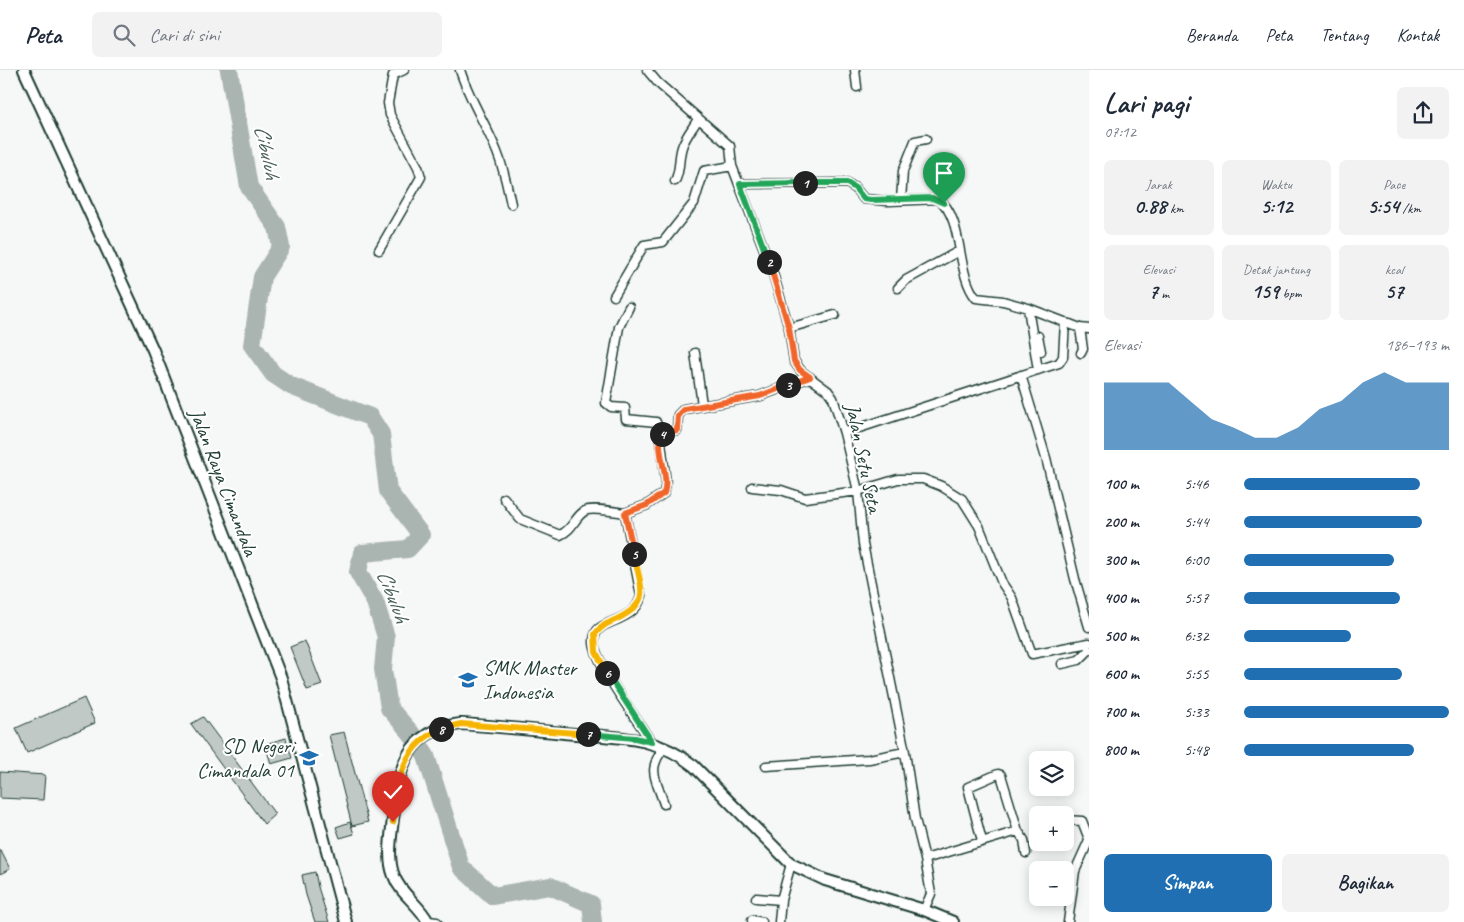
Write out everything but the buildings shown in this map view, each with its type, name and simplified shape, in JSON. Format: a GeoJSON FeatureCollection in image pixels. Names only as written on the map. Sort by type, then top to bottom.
{"type":"FeatureCollection","features":[{"type":"Feature","properties":{"kind":"street","name":"Jalan Raya Cimandala"},"geometry":{"type":"LineString","coordinates":[[24,70],[153,350],[281,678],[346,922]]}},
{"type":"Feature","properties":{"kind":"street"},"geometry":{"type":"LineString","coordinates":[[379,250],[420,177],[418,167],[389,109],[393,75],[404,70]]}},
{"type":"Feature","properties":{"kind":"street"},"geometry":{"type":"LineString","coordinates":[[460,70],[467,90],[496,150],[506,177],[511,204]]}},
{"type":"Feature","properties":{"kind":"street","name":"Jalan Setu Seta"},"geometry":{"type":"LineString","coordinates":[[646,70],[730,146],[732,166],[764,245],[789,328],[794,361],[800,370],[828,391],[833,398],[844,432],[858,491],[863,544],[905,752],[915,819],[925,859],[931,894],[924,910]]}},
{"type":"Feature","properties":{"kind":"street"},"geometry":{"type":"LineString","coordinates":[[855,70],[857,87]]}},
{"type":"Feature","properties":{"kind":"street"},"geometry":{"type":"LineString","coordinates":[[675,182],[681,165],[679,158],[683,143],[698,119]]}},
{"type":"Feature","properties":{"kind":"street"},"geometry":{"type":"LineString","coordinates":[[902,200],[903,171],[915,141],[926,139]]}},
{"type":"Feature","properties":{"kind":"street"},"geometry":{"type":"LineString","coordinates":[[614,296],[644,245],[663,242],[694,203],[705,170],[732,166]]}},
{"type":"Feature","properties":{"kind":"street"},"geometry":{"type":"LineString","coordinates":[[740,184],[847,183],[855,188],[864,199],[902,200],[932,198],[944,203],[951,214],[959,251],[976,298],[1003,301],[1085,328],[1081,354]]}},
{"type":"Feature","properties":{"kind":"street"},"geometry":{"type":"LineString","coordinates":[[898,288],[906,280],[959,251]]}},
{"type":"Feature","properties":{"kind":"street"},"geometry":{"type":"LineString","coordinates":[[504,498],[520,519],[560,535],[567,532],[580,515],[588,510],[625,513],[647,505],[664,493],[666,483],[660,434],[656,422],[626,419],[626,409],[611,407],[606,403],[619,327],[629,307]]}},
{"type":"Feature","properties":{"kind":"street"},"geometry":{"type":"LineString","coordinates":[[1030,309],[1041,351]]}},
{"type":"Feature","properties":{"kind":"street"},"geometry":{"type":"LineString","coordinates":[[1030,309],[1038,370]]}},
{"type":"Feature","properties":{"kind":"street"},"geometry":{"type":"LineString","coordinates":[[789,328],[835,314]]}},
{"type":"Feature","properties":{"kind":"street"},"geometry":{"type":"LineString","coordinates":[[844,432],[1038,370],[1062,360],[1065,322]]}},
{"type":"Feature","properties":{"kind":"street"},"geometry":{"type":"LineString","coordinates":[[695,353],[702,405]]}},
{"type":"Feature","properties":{"kind":"street"},"geometry":{"type":"LineString","coordinates":[[1022,375],[1046,458],[1074,579],[1089,627]]}},
{"type":"Feature","properties":{"kind":"street"},"geometry":{"type":"LineString","coordinates":[[660,434],[677,430],[678,415],[684,409],[760,396],[810,377]]}},
{"type":"Feature","properties":{"kind":"street"},"geometry":{"type":"LineString","coordinates":[[752,488],[781,490],[804,498],[858,491],[898,479],[923,479],[962,499],[979,526],[1002,583],[1012,598],[1032,654],[1089,643]]}},
{"type":"Feature","properties":{"kind":"street"},"geometry":{"type":"LineString","coordinates":[[625,513],[640,587],[640,603],[632,612],[600,627],[595,634],[594,643],[615,687],[652,742]]}},
{"type":"Feature","properties":{"kind":"street"},"geometry":{"type":"LineString","coordinates":[[1062,664],[1080,660],[1089,650]]}},
{"type":"Feature","properties":{"kind":"street"},"geometry":{"type":"LineString","coordinates":[[431,922],[396,882],[391,868],[390,846],[398,781],[402,765],[412,748],[421,740],[449,725],[461,724],[635,738],[665,747],[678,753],[694,766],[790,864],[825,880],[924,910],[953,922]]}},
{"type":"Feature","properties":{"kind":"street"},"geometry":{"type":"LineString","coordinates":[[664,804],[653,768],[656,758],[665,747]]}},
{"type":"Feature","properties":{"kind":"street"},"geometry":{"type":"LineString","coordinates":[[766,766],[869,759],[905,752]]}},
{"type":"Feature","properties":{"kind":"street"},"geometry":{"type":"LineString","coordinates":[[982,841],[968,787],[998,774],[1018,831],[1024,840],[1026,854]]}},
{"type":"Feature","properties":{"kind":"street"},"geometry":{"type":"LineString","coordinates":[[1068,922],[1075,871],[1089,839],[1082,821],[1074,821]]}},
{"type":"Feature","properties":{"kind":"street"},"geometry":{"type":"LineString","coordinates":[[925,859],[1018,831]]}},
{"type":"Feature","properties":{"kind":"street"},"geometry":{"type":"LineString","coordinates":[[779,922],[781,900],[790,864]]}},
{"type":"Feature","properties":{"kind":"street"},"geometry":{"type":"LineString","coordinates":[[756,898],[781,900]]}},
{"type":"Feature","properties":{"kind":"street"},"geometry":{"type":"LineString","coordinates":[[752,920],[762,922]]}},
{"type":"Feature","properties":{"kind":"waterway","name":"Cibuluh"},"geometry":{"type":"LineString","coordinates":[[229,70],[249,187],[277,227],[281,247],[262,277],[252,345],[273,374],[291,386],[370,417],[381,434],[388,491],[421,535],[408,549],[362,553],[358,572],[375,602],[386,637],[383,669],[389,708],[411,733],[426,756],[461,867],[493,896],[550,886],[591,904],[593,922]]}},
{"type":"Feature","properties":{"kind":"place","name":"SMK Master Indonesia"},"geometry":{"type":"Point","coordinates":[468,680]}},
{"type":"Feature","properties":{"kind":"place","name":"SD Negeri Cimandala 01"},"geometry":{"type":"Point","coordinates":[309,758]}},
{"type":"Feature","properties":{"kind":"route"},"geometry":{"type":"LineString","coordinates":[[393,822],[398,781],[406,758],[412,748],[421,740],[449,725],[493,726],[602,735],[635,738],[652,742],[615,687],[596,652],[594,643],[595,634],[600,627],[632,612],[640,603],[640,587],[625,513],[647,505],[661,497],[664,493],[666,483],[662,464],[660,434],[677,430],[679,427],[678,415],[681,411],[702,405],[760,396],[810,377],[800,370],[794,361],[789,328],[772,270],[740,184],[847,183],[855,188],[864,199],[888,201],[932,198],[944,203]]}}]}
